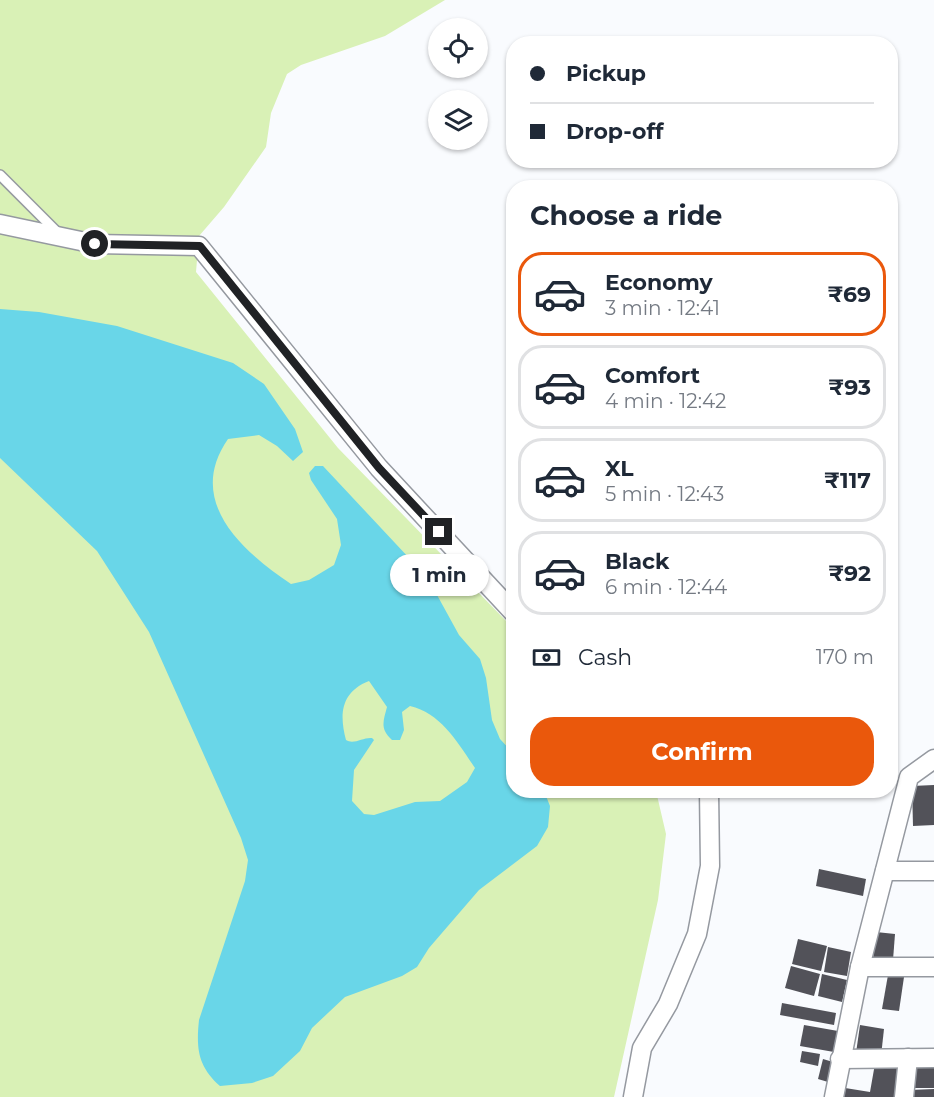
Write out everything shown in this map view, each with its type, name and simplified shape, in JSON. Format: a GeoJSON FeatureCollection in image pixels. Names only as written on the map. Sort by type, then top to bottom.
{"type":"FeatureCollection","features":[{"type":"Feature","properties":{"kind":"street"},"geometry":{"type":"LineString","coordinates":[[0,224],[95,244],[200,246],[379,468],[506,604]]}},
{"type":"Feature","properties":{"kind":"street"},"geometry":{"type":"LineString","coordinates":[[834,1097],[860,967],[909,777],[934,759]]}},
{"type":"Feature","properties":{"kind":"street"},"geometry":{"type":"LineString","coordinates":[[909,777],[934,777]]}},
{"type":"Feature","properties":{"kind":"street"},"geometry":{"type":"LineString","coordinates":[[633,1097],[642,1048],[668,1004],[697,934],[710,866],[709,798]]}},
{"type":"Feature","properties":{"kind":"street"},"geometry":{"type":"LineString","coordinates":[[885,871],[934,871]]}},
{"type":"Feature","properties":{"kind":"street"},"geometry":{"type":"LineString","coordinates":[[860,967],[934,967]]}},
{"type":"Feature","properties":{"kind":"street"},"geometry":{"type":"LineString","coordinates":[[904,1097],[908,1058]]}},
{"type":"Feature","properties":{"kind":"street"},"geometry":{"type":"LineString","coordinates":[[840,1059],[934,1058]]}},
{"type":"Feature","properties":{"kind":"lane"},"geometry":{"type":"LineString","coordinates":[[0,175],[63,237]]}},
{"type":"Feature","properties":{"kind":"green space"},"geometry":{"type":"Polygon","coordinates":[[[0,0],[445,0],[385,36],[301,65],[287,74],[271,113],[266,147],[224,207],[199,236],[196,272],[338,448],[506,621],[506,798],[658,798],[666,834],[658,900],[614,1097],[0,1097],[0,0]]]}},
{"type":"Feature","properties":{"kind":"water"},"geometry":{"type":"Polygon","coordinates":[[[0,309],[39,312],[117,326],[233,363],[264,384],[295,429],[303,452],[293,461],[277,446],[259,435],[228,439],[216,462],[213,483],[216,503],[225,522],[238,540],[272,571],[291,584],[309,580],[334,565],[341,545],[337,519],[311,480],[309,473],[315,466],[323,466],[431,584],[459,635],[480,659],[486,678],[492,720],[500,739],[506,745],[506,798],[547,798],[550,806],[548,827],[537,846],[479,890],[429,948],[417,967],[402,976],[345,997],[312,1028],[300,1051],[273,1076],[252,1083],[220,1086],[203,1064],[198,1040],[199,1020],[245,881],[248,860],[241,838],[149,632],[97,551],[0,458],[0,309]],[[369,681],[353,691],[344,705],[343,721],[346,740],[352,742],[372,738],[374,740],[354,770],[352,801],[364,814],[374,815],[415,802],[440,801],[467,782],[475,768],[440,722],[431,715],[410,706],[402,712],[404,730],[400,740],[392,740],[386,732],[384,717],[387,707],[369,681]]]}},
{"type":"Feature","properties":{"kind":"building"},"geometry":{"type":"Polygon","coordinates":[[[934,785],[934,825],[913,826],[912,786],[934,785]]]}},
{"type":"Feature","properties":{"kind":"building"},"geometry":{"type":"Polygon","coordinates":[[[819,869],[866,879],[863,896],[816,886],[819,869]]]}},
{"type":"Feature","properties":{"kind":"building"},"geometry":{"type":"Polygon","coordinates":[[[876,932],[895,934],[893,960],[873,958],[876,932]]]}},
{"type":"Feature","properties":{"kind":"building"},"geometry":{"type":"Polygon","coordinates":[[[798,939],[827,946],[821,971],[792,964],[798,939]]]}},
{"type":"Feature","properties":{"kind":"building"},"geometry":{"type":"Polygon","coordinates":[[[828,947],[851,952],[847,976],[824,972],[828,947]]]}},
{"type":"Feature","properties":{"kind":"building"},"geometry":{"type":"Polygon","coordinates":[[[791,966],[820,974],[814,996],[785,988],[791,966]]]}},
{"type":"Feature","properties":{"kind":"building"},"geometry":{"type":"Polygon","coordinates":[[[822,974],[847,980],[842,1002],[818,996],[822,974]]]}},
{"type":"Feature","properties":{"kind":"building"},"geometry":{"type":"Polygon","coordinates":[[[888,975],[904,977],[899,1011],[882,1009],[888,975]]]}},
{"type":"Feature","properties":{"kind":"building"},"geometry":{"type":"Polygon","coordinates":[[[782,1003],[836,1013],[834,1025],[780,1015],[782,1003]]]}},
{"type":"Feature","properties":{"kind":"building"},"geometry":{"type":"Polygon","coordinates":[[[804,1025],[838,1031],[834,1052],[800,1046],[804,1025]]]}},
{"type":"Feature","properties":{"kind":"building"},"geometry":{"type":"Polygon","coordinates":[[[860,1025],[884,1029],[881,1056],[856,1053],[860,1025]]]}},
{"type":"Feature","properties":{"kind":"building"},"geometry":{"type":"Polygon","coordinates":[[[802,1051],[820,1054],[818,1066],[800,1062],[802,1051]]]}},
{"type":"Feature","properties":{"kind":"building"},"geometry":{"type":"Polygon","coordinates":[[[876,1058],[906,1064],[900,1097],[837,1097],[839,1087],[870,1092],[876,1058]]]}},
{"type":"Feature","properties":{"kind":"building"},"geometry":{"type":"Polygon","coordinates":[[[823,1059],[833,1062],[828,1082],[818,1079],[823,1059]]]}},
{"type":"Feature","properties":{"kind":"building"},"geometry":{"type":"Polygon","coordinates":[[[910,1066],[934,1066],[934,1088],[910,1088],[910,1066]]]}},
{"type":"Feature","properties":{"kind":"building"},"geometry":{"type":"Polygon","coordinates":[[[934,1089],[934,1097],[911,1097],[910,1090],[934,1089]]]}},
{"type":"Feature","properties":{"kind":"route"},"geometry":{"type":"LineString","coordinates":[[95,244],[200,246],[379,468],[439,532]]}}]}
